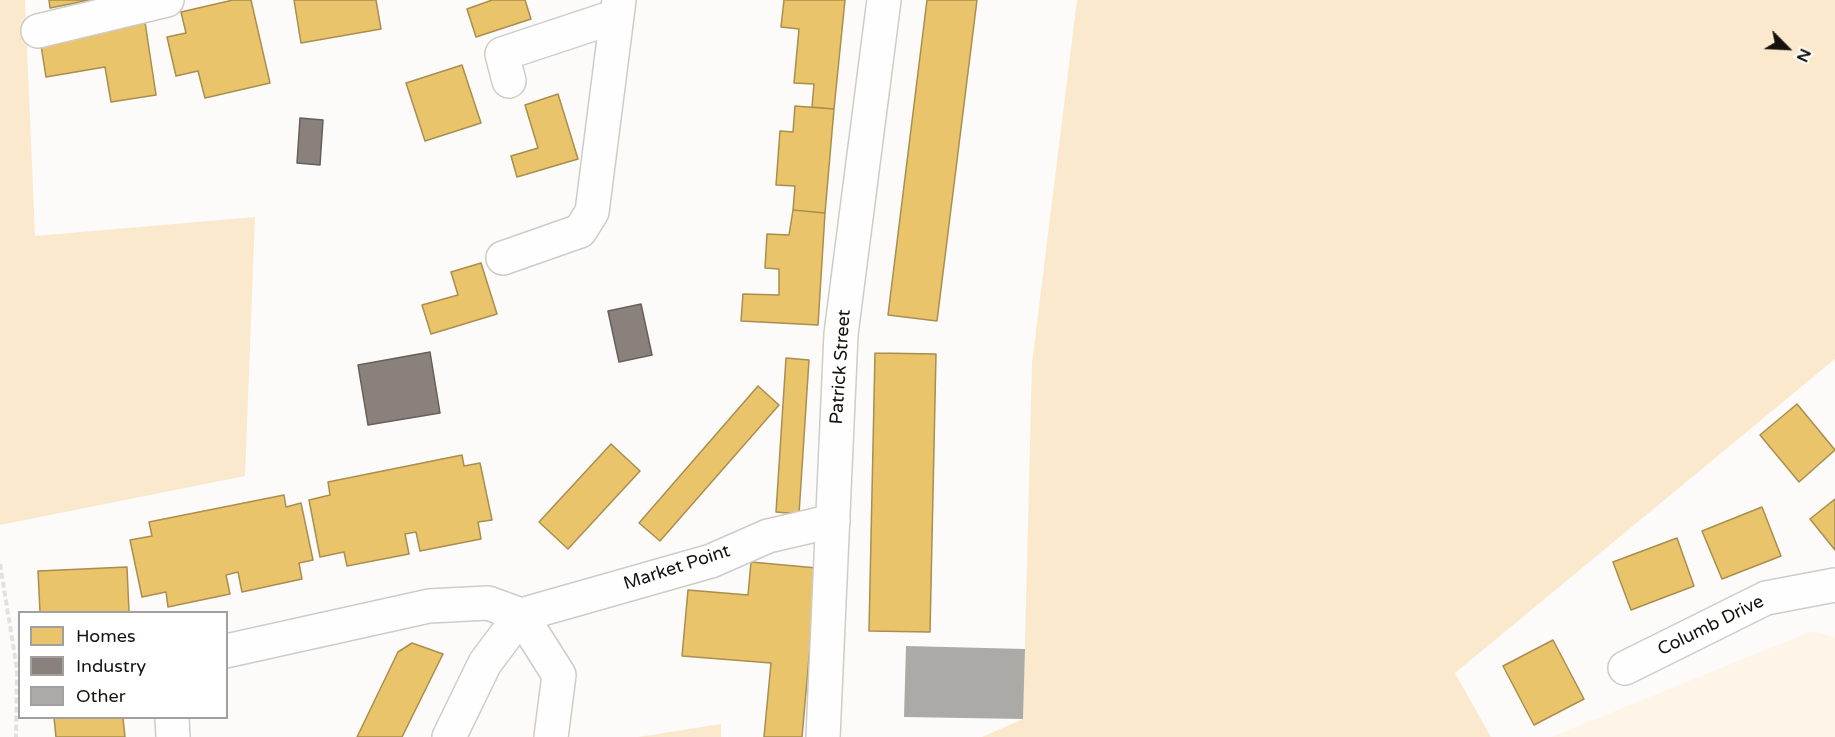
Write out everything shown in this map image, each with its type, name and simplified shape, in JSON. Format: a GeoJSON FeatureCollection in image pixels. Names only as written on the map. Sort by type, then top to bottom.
{"type":"FeatureCollection","features":[{"type":"Feature","properties":{"kind":"street"},"geometry":{"type":"LineString","coordinates":[[38,31],[167,0]]}},
{"type":"Feature","properties":{"kind":"street","name":"Patrick Street"},"geometry":{"type":"LineString","coordinates":[[823,737],[841,334],[884,0]]}},
{"type":"Feature","properties":{"kind":"street"},"geometry":{"type":"LineString","coordinates":[[503,258],[580,231],[592,212],[618,8],[502,54],[509,81]]}},
{"type":"Feature","properties":{"kind":"street","name":"Market Point"},"geometry":{"type":"LineString","coordinates":[[521,615],[711,561],[768,536],[833,521]]}},
{"type":"Feature","properties":{"kind":"street","name":"Columb Drive"},"geometry":{"type":"LineString","coordinates":[[1625,668],[1766,598],[1835,585]]}},
{"type":"Feature","properties":{"kind":"street"},"geometry":{"type":"LineString","coordinates":[[228,651],[429,606],[488,603],[521,615],[559,675],[551,737]]}},
{"type":"Feature","properties":{"kind":"street"},"geometry":{"type":"LineString","coordinates":[[449,737],[485,663],[521,615]]}},
{"type":"Feature","properties":{"kind":"street"},"geometry":{"type":"LineString","coordinates":[[171,719],[173,737]]}},
{"type":"Feature","properties":{"kind":"path"},"geometry":{"type":"LineString","coordinates":[[0,564],[16,669],[16,737]]}},
{"type":"Feature","properties":{"kind":"shaded area"},"geometry":{"type":"Polygon","coordinates":[[[0,0],[25,0],[35,236],[255,217],[245,476],[0,525],[0,0]]]}},
{"type":"Feature","properties":{"kind":"shaded area"},"geometry":{"type":"Polygon","coordinates":[[[1077,0],[1835,0],[1835,359],[1455,673],[1491,737],[982,737],[1023,719],[1032,363],[1077,0]]]}},
{"type":"Feature","properties":{"kind":"shaded area"},"geometry":{"type":"Polygon","coordinates":[[[1812,631],[1835,637],[1835,737],[1551,737],[1812,631]]]}},
{"type":"Feature","properties":{"kind":"shaded area"},"geometry":{"type":"Polygon","coordinates":[[[721,724],[721,737],[638,737],[721,724]]]}},
{"type":"Feature","properties":{"kind":"building: Homes"},"geometry":{"type":"Polygon","coordinates":[[[49,0],[90,0],[50,8],[49,0]]]}},
{"type":"Feature","properties":{"kind":"building: Homes"},"geometry":{"type":"Polygon","coordinates":[[[233,0],[251,0],[270,83],[205,98],[198,71],[176,76],[167,37],[186,33],[181,12],[233,0]]]}},
{"type":"Feature","properties":{"kind":"building: Homes"},"geometry":{"type":"Polygon","coordinates":[[[294,0],[376,0],[381,29],[301,43],[294,0]]]}},
{"type":"Feature","properties":{"kind":"building: Homes"},"geometry":{"type":"Polygon","coordinates":[[[492,0],[525,0],[531,19],[476,37],[467,9],[492,0]]]}},
{"type":"Feature","properties":{"kind":"building: Homes"},"geometry":{"type":"Polygon","coordinates":[[[784,0],[845,0],[834,109],[812,107],[814,84],[794,83],[799,29],[781,27],[784,0]]]}},
{"type":"Feature","properties":{"kind":"building: Homes"},"geometry":{"type":"Polygon","coordinates":[[[927,0],[977,0],[937,321],[888,315],[927,0]]]}},
{"type":"Feature","properties":{"kind":"building: Homes"},"geometry":{"type":"Polygon","coordinates":[[[145,22],[156,95],[111,102],[105,67],[46,77],[40,39],[145,22]]]}},
{"type":"Feature","properties":{"kind":"building: Homes"},"geometry":{"type":"Polygon","coordinates":[[[462,65],[481,123],[425,141],[406,83],[462,65]]]}},
{"type":"Feature","properties":{"kind":"building: Homes"},"geometry":{"type":"Polygon","coordinates":[[[558,94],[578,159],[517,177],[511,156],[538,148],[525,105],[558,94]]]}},
{"type":"Feature","properties":{"kind":"building: Homes"},"geometry":{"type":"Polygon","coordinates":[[[795,106],[834,109],[825,213],[793,210],[795,186],[776,185],[780,131],[793,132],[795,106]]]}},
{"type":"Feature","properties":{"kind":"building: Homes"},"geometry":{"type":"Polygon","coordinates":[[[793,210],[825,213],[818,325],[741,321],[743,294],[779,295],[779,269],[765,268],[767,234],[789,235],[793,210]]]}},
{"type":"Feature","properties":{"kind":"building: Homes"},"geometry":{"type":"Polygon","coordinates":[[[481,263],[497,314],[431,334],[422,305],[458,295],[451,272],[481,263]]]}},
{"type":"Feature","properties":{"kind":"building: Homes"},"geometry":{"type":"Polygon","coordinates":[[[875,353],[936,354],[930,632],[869,631],[875,353]]]}},
{"type":"Feature","properties":{"kind":"building: Homes"},"geometry":{"type":"Polygon","coordinates":[[[786,358],[809,360],[799,514],[776,512],[786,358]]]}},
{"type":"Feature","properties":{"kind":"building: Homes"},"geometry":{"type":"Polygon","coordinates":[[[758,386],[779,405],[660,541],[639,523],[758,386]]]}},
{"type":"Feature","properties":{"kind":"building: Homes"},"geometry":{"type":"Polygon","coordinates":[[[1797,404],[1835,450],[1799,482],[1760,435],[1797,404]]]}},
{"type":"Feature","properties":{"kind":"building: Homes"},"geometry":{"type":"Polygon","coordinates":[[[611,444],[640,471],[568,549],[539,522],[611,444]]]}},
{"type":"Feature","properties":{"kind":"building: Homes"},"geometry":{"type":"Polygon","coordinates":[[[462,455],[464,466],[480,463],[492,520],[478,522],[481,539],[420,551],[416,532],[405,534],[409,554],[347,566],[344,552],[320,557],[309,500],[330,495],[328,482],[462,455]]]}},
{"type":"Feature","properties":{"kind":"building: Homes"},"geometry":{"type":"Polygon","coordinates":[[[284,495],[286,507],[301,503],[313,560],[299,563],[302,579],[242,592],[238,572],[226,575],[230,594],[168,607],[166,592],[142,597],[130,540],[152,536],[149,522],[284,495]]]}},
{"type":"Feature","properties":{"kind":"building: Homes"},"geometry":{"type":"Polygon","coordinates":[[[1835,499],[1835,550],[1810,519],[1835,499]]]}},
{"type":"Feature","properties":{"kind":"building: Homes"},"geometry":{"type":"Polygon","coordinates":[[[1762,507],[1781,556],[1722,579],[1702,531],[1762,507]]]}},
{"type":"Feature","properties":{"kind":"building: Homes"},"geometry":{"type":"Polygon","coordinates":[[[1677,538],[1694,586],[1631,610],[1613,562],[1677,538]]]}},
{"type":"Feature","properties":{"kind":"building: Homes"},"geometry":{"type":"Polygon","coordinates":[[[751,562],[817,568],[802,737],[764,737],[771,663],[682,656],[688,590],[748,595],[751,562]]]}},
{"type":"Feature","properties":{"kind":"building: Homes"},"geometry":{"type":"Polygon","coordinates":[[[127,567],[129,611],[40,611],[38,571],[127,567]]]}},
{"type":"Feature","properties":{"kind":"building: Homes"},"geometry":{"type":"Polygon","coordinates":[[[1553,640],[1584,699],[1534,725],[1503,666],[1553,640]]]}},
{"type":"Feature","properties":{"kind":"building: Homes"},"geometry":{"type":"Polygon","coordinates":[[[412,643],[443,654],[402,737],[357,737],[398,652],[412,643]]]}},
{"type":"Feature","properties":{"kind":"building: Homes"},"geometry":{"type":"Polygon","coordinates":[[[54,719],[123,719],[125,737],[56,737],[54,719]]]}},
{"type":"Feature","properties":{"kind":"building: Industry"},"geometry":{"type":"Polygon","coordinates":[[[300,118],[323,120],[320,165],[297,163],[300,118]]]}},
{"type":"Feature","properties":{"kind":"building: Industry"},"geometry":{"type":"Polygon","coordinates":[[[641,304],[652,355],[619,362],[608,311],[641,304]]]}},
{"type":"Feature","properties":{"kind":"building: Industry"},"geometry":{"type":"Polygon","coordinates":[[[430,352],[440,413],[368,425],[358,365],[430,352]]]}},
{"type":"Feature","properties":{"kind":"building: Other"},"geometry":{"type":"Polygon","coordinates":[[[906,646],[1025,649],[1023,719],[904,717],[906,646]]]}}]}
